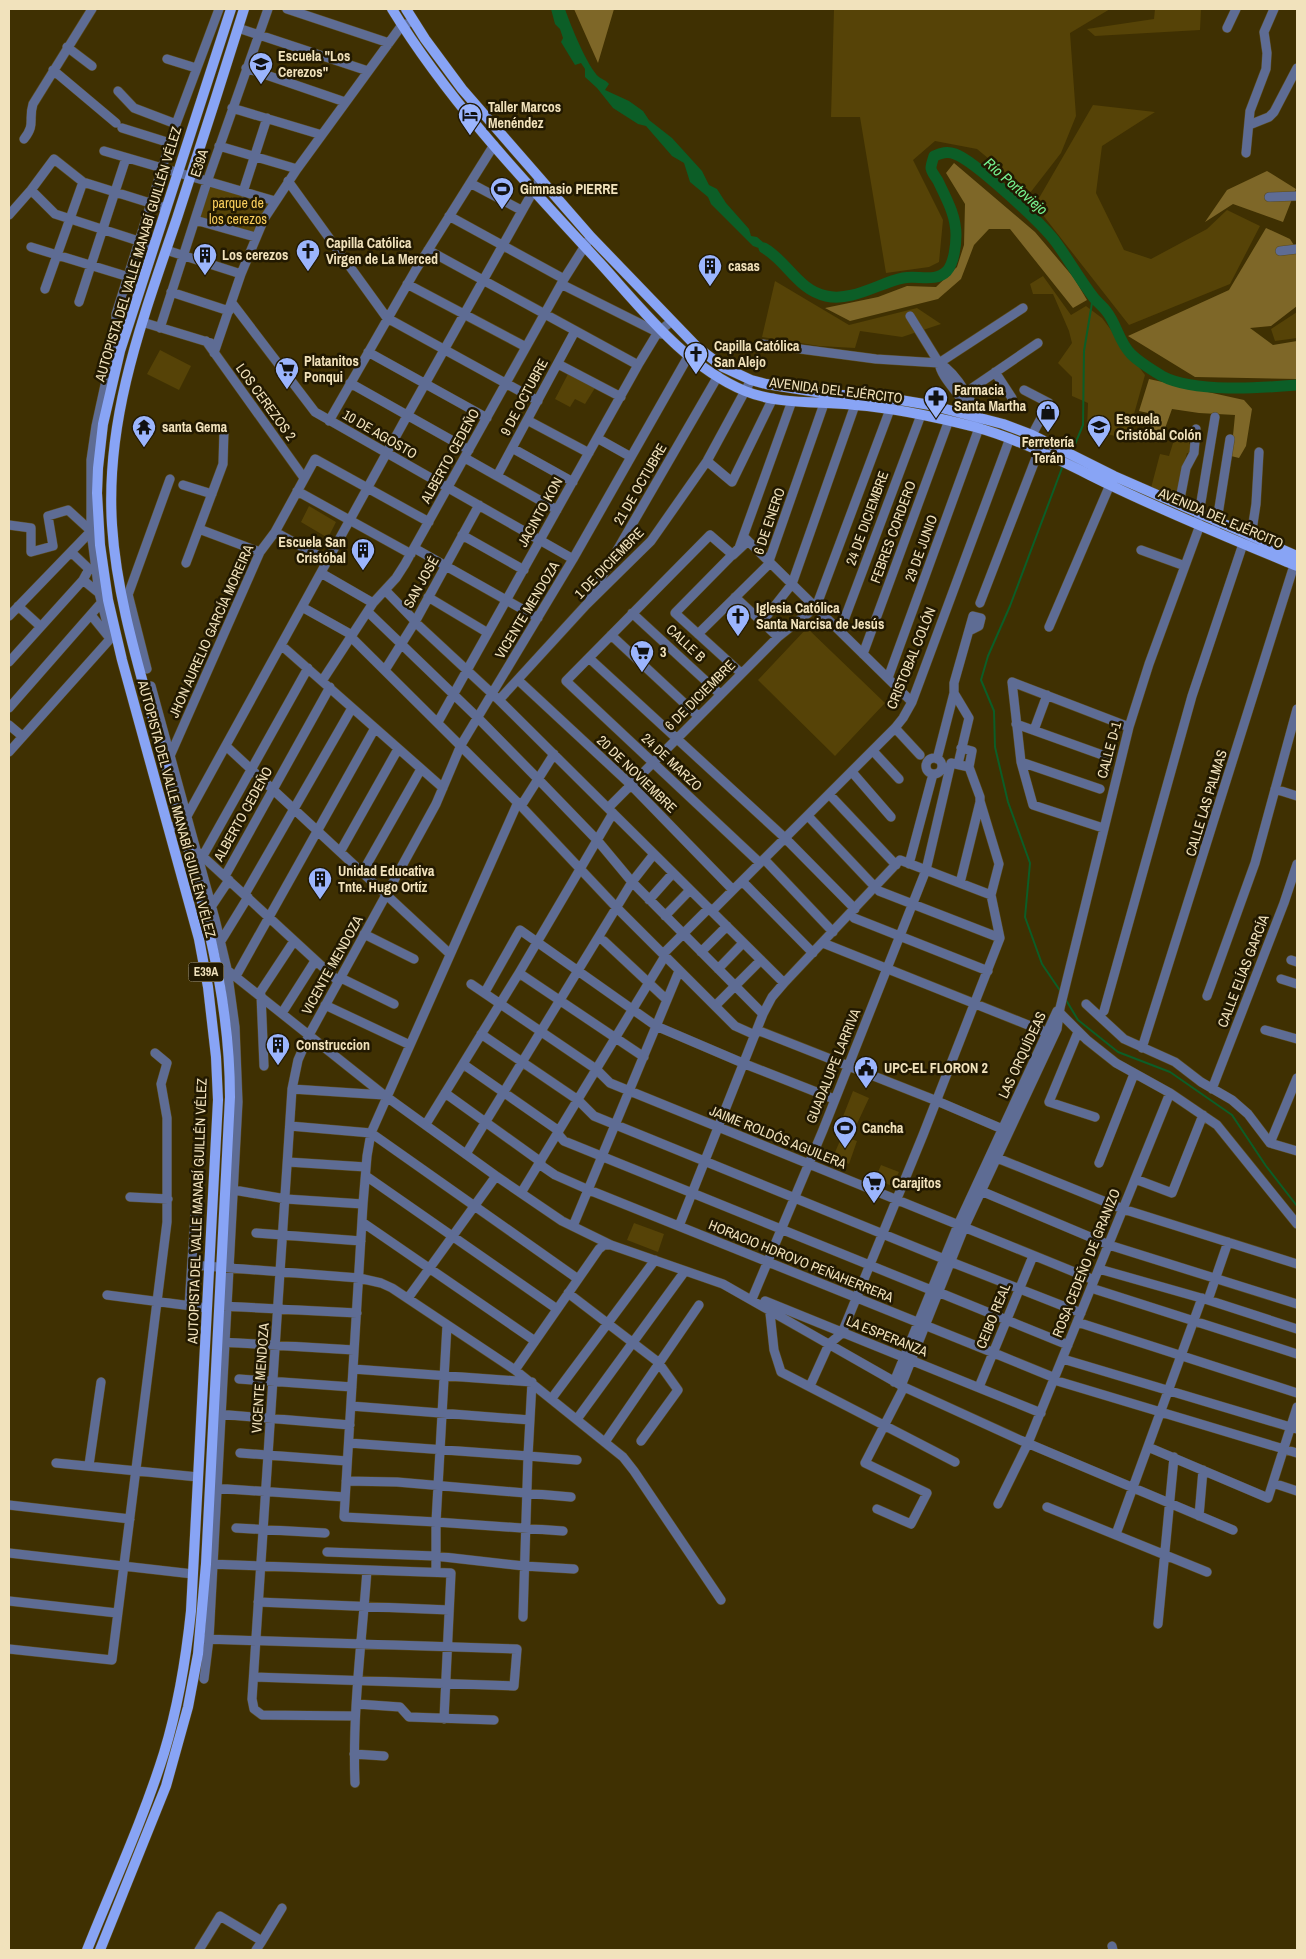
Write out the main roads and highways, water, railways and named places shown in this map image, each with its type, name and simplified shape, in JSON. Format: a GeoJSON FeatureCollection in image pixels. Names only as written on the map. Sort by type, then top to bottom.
{"type":"FeatureCollection","features":[{"type":"Feature","properties":{"kind":"main road","name":"AUTOPISTA DEL VALLE MANABÍ GUILLÉN VÉLEZ"},"geometry":{"type":"LineString","coordinates":[[87,1950],[142,1814],[164,1751],[183,1670],[190,1620],[193,1574],[218,1100],[214,1030],[203,958],[165,813],[103,599],[94,528],[98,468],[103,424],[120,351],[231,9]]}},
{"type":"Feature","properties":{"kind":"main road","name":"AUTOPISTA DEL VALLE MANABÍ GUILLÉN VÉLEZ"},"geometry":{"type":"LineString","coordinates":[[100,1950],[166,1786],[205,1639],[224,1306],[229,1189],[230,1070],[224,1006],[209,910],[124,606],[113,534],[112,466],[117,416],[129,366],[244,9]]}},
{"type":"Feature","properties":{"kind":"main road","name":"AVENIDA DEL EJÉRCITO"},"geometry":{"type":"LineString","coordinates":[[392,9],[424,60],[533,189],[672,321],[696,347],[723,366],[751,380],[855,405],[930,405],[974,416],[1032,435],[1198,525],[1216,527]]}},
{"type":"Feature","properties":{"kind":"main road","name":"AVENIDA DEL EJÉRCITO"},"geometry":{"type":"LineString","coordinates":[[406,9],[462,89],[540,179],[587,241],[660,331],[718,376],[746,391],[773,398],[792,401],[826,398],[892,404],[921,415],[976,427],[1010,438],[1112,480],[1179,504],[1198,513],[1216,527],[1296,561]]}},
{"type":"Feature","properties":{"kind":"main road"},"geometry":{"type":"LineString","coordinates":[[424,60],[435,52]]}},
{"type":"Feature","properties":{"kind":"waterway","name":"Río Portoviejo"},"geometry":{"type":"LineString","coordinates":[[764,248],[779,260],[800,282],[816,293],[826,296],[836,297],[855,294],[903,278],[932,278],[942,275],[947,271],[953,259],[956,244],[956,228],[950,207],[931,167],[934,156],[952,153],[964,159],[992,180],[1048,232],[1089,291],[1107,312],[1127,349],[1146,366],[1162,376],[1192,385],[1228,388],[1297,385]]}},
{"type":"Feature","properties":{"kind":"waterway"},"geometry":{"type":"LineString","coordinates":[[1073,449],[1083,425],[1084,351],[1093,297]]}},
{"type":"Feature","properties":{"kind":"waterway"},"geometry":{"type":"LineString","coordinates":[[1061,992],[1042,964],[1025,917],[1030,863],[1008,802],[995,747],[994,711],[981,680],[988,656],[1010,606],[1062,468]]}},
{"type":"Feature","properties":{"kind":"waterway"},"geometry":{"type":"LineString","coordinates":[[1066,1000],[1078,1020],[1118,1052],[1170,1072],[1232,1115],[1266,1166],[1297,1206]]}},
{"type":"Feature","properties":{"kind":"place","name":"Escuela \"Los Cerezos\""},"geometry":{"type":"Point","coordinates":[261,85]}},
{"type":"Feature","properties":{"kind":"place","name":"Taller Marcos Menéndez"},"geometry":{"type":"Point","coordinates":[470,136]}},
{"type":"Feature","properties":{"kind":"place","name":"Gimnasio PIERRE"},"geometry":{"type":"Point","coordinates":[502,210]}},
{"type":"Feature","properties":{"kind":"place","name":"Capilla Católica Virgen de La Merced"},"geometry":{"type":"Point","coordinates":[308,272]}},
{"type":"Feature","properties":{"kind":"place","name":"Los cerezos"},"geometry":{"type":"Point","coordinates":[205,276]}},
{"type":"Feature","properties":{"kind":"place","name":"casas"},"geometry":{"type":"Point","coordinates":[710,287]}},
{"type":"Feature","properties":{"kind":"place","name":"Capilla Católica San Alejo"},"geometry":{"type":"Point","coordinates":[696,375]}},
{"type":"Feature","properties":{"kind":"place","name":"Platanitos Ponqui"},"geometry":{"type":"Point","coordinates":[287,390]}},
{"type":"Feature","properties":{"kind":"place","name":"Farmacia Santa Martha"},"geometry":{"type":"Point","coordinates":[936,419]}},
{"type":"Feature","properties":{"kind":"place","name":"Ferretería Terán"},"geometry":{"type":"Point","coordinates":[1048,433]}},
{"type":"Feature","properties":{"kind":"place","name":"santa Gema"},"geometry":{"type":"Point","coordinates":[144,448]}},
{"type":"Feature","properties":{"kind":"place","name":"Escuela Cristóbal Colón"},"geometry":{"type":"Point","coordinates":[1099,448]}},
{"type":"Feature","properties":{"kind":"place","name":"Escuela San Cristóbal"},"geometry":{"type":"Point","coordinates":[363,571]}},
{"type":"Feature","properties":{"kind":"place","name":"Iglesia Católica Santa Narcisa de Jesús"},"geometry":{"type":"Point","coordinates":[738,637]}},
{"type":"Feature","properties":{"kind":"place","name":"3"},"geometry":{"type":"Point","coordinates":[642,673]}},
{"type":"Feature","properties":{"kind":"place","name":"Unidad Educativa Tnte. Hugo Ortíz"},"geometry":{"type":"Point","coordinates":[320,900]}},
{"type":"Feature","properties":{"kind":"place","name":"Construccion"},"geometry":{"type":"Point","coordinates":[278,1066]}},
{"type":"Feature","properties":{"kind":"place","name":"UPC-EL FLORON 2"},"geometry":{"type":"Point","coordinates":[866,1089]}},
{"type":"Feature","properties":{"kind":"place","name":"Cancha"},"geometry":{"type":"Point","coordinates":[845,1149]}},
{"type":"Feature","properties":{"kind":"place","name":"Carajitos"},"geometry":{"type":"Point","coordinates":[874,1204]}},
{"type":"Feature","properties":{"kind":"park label","name":"parque de los cerezos"},"geometry":{"type":"Point","coordinates":[238,212]}}]}
